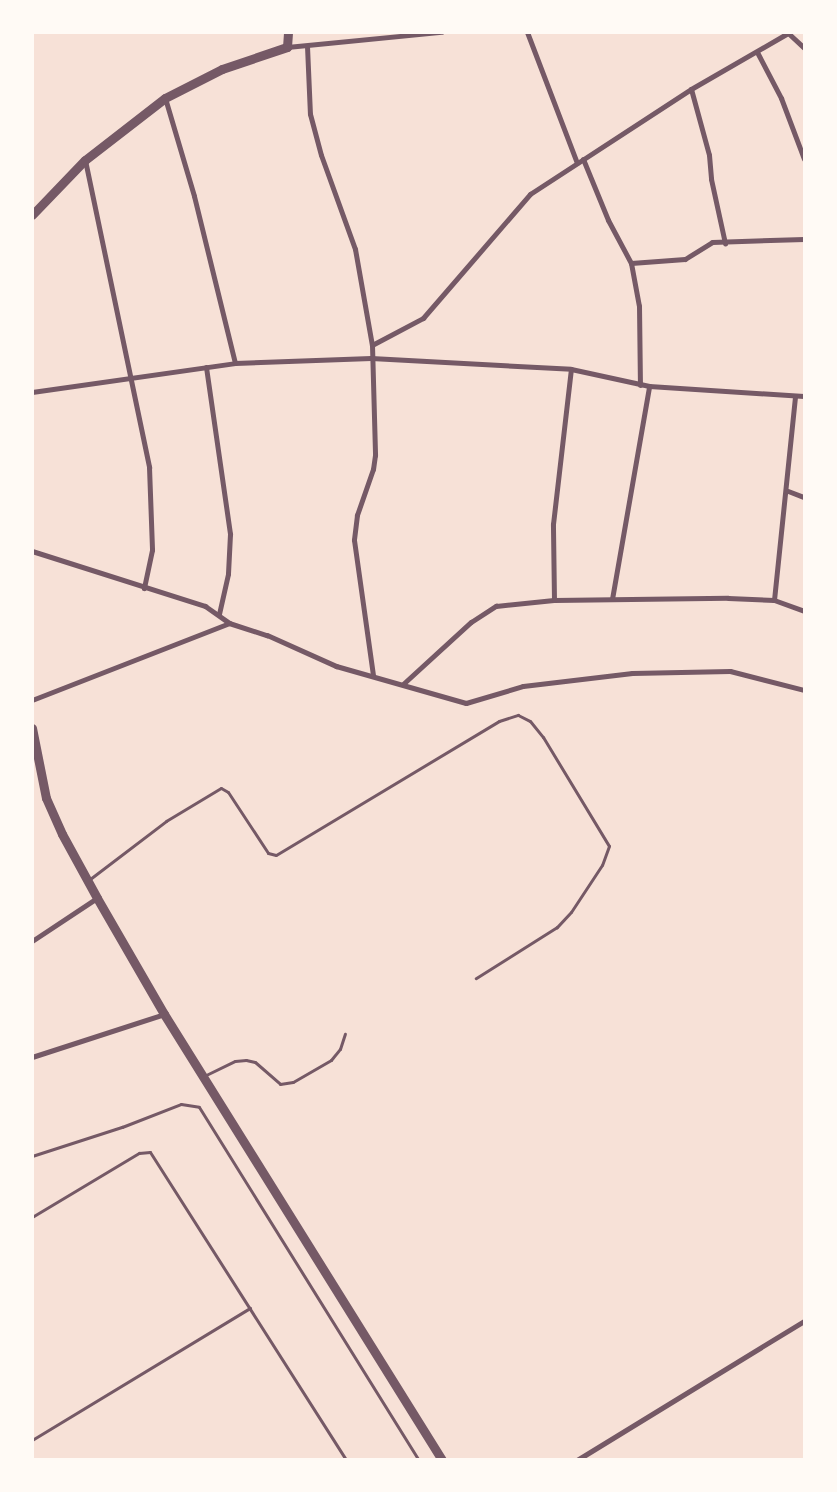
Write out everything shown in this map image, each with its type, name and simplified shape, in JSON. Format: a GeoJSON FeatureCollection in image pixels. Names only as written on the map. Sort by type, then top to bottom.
{"type":"FeatureCollection","features":[{"type":"Feature","properties":{"kind":"street"},"geometry":{"type":"LineString","coordinates":[[287,47],[288,32]]}},
{"type":"Feature","properties":{"kind":"street"},"geometry":{"type":"LineString","coordinates":[[32,215],[86,160],[165,98],[222,69],[287,47],[441,32]]}},
{"type":"Feature","properties":{"kind":"street"},"geometry":{"type":"LineString","coordinates":[[527,32],[577,163]]}},
{"type":"Feature","properties":{"kind":"street"},"geometry":{"type":"LineString","coordinates":[[372,344],[424,318],[519,204],[577,163],[691,89],[788,33],[804,48]]}},
{"type":"Feature","properties":{"kind":"street"},"geometry":{"type":"LineString","coordinates":[[307,46],[310,114],[321,155],[355,249],[372,344],[374,469],[357,515],[354,540],[373,676]]}},
{"type":"Feature","properties":{"kind":"street"},"geometry":{"type":"LineString","coordinates":[[757,52],[782,98],[804,159]]}},
{"type":"Feature","properties":{"kind":"street"},"geometry":{"type":"LineString","coordinates":[[691,89],[709,155],[711,180],[725,243]]}},
{"type":"Feature","properties":{"kind":"street"},"geometry":{"type":"LineString","coordinates":[[165,98],[194,196],[236,363]]}},
{"type":"Feature","properties":{"kind":"street"},"geometry":{"type":"LineString","coordinates":[[583,159],[612,229],[631,263],[640,314],[640,385]]}},
{"type":"Feature","properties":{"kind":"street"},"geometry":{"type":"LineString","coordinates":[[86,160],[132,378],[152,492],[152,550],[144,588]]}},
{"type":"Feature","properties":{"kind":"street"},"geometry":{"type":"LineString","coordinates":[[631,263],[685,259],[705,244],[804,239]]}},
{"type":"Feature","properties":{"kind":"street"},"geometry":{"type":"LineString","coordinates":[[32,392],[236,363],[371,358],[572,369],[640,385],[795,397],[804,396]]}},
{"type":"Feature","properties":{"kind":"street"},"geometry":{"type":"LineString","coordinates":[[206,367],[230,534],[228,574],[220,614]]}},
{"type":"Feature","properties":{"kind":"street"},"geometry":{"type":"LineString","coordinates":[[554,600],[553,524],[572,369]]}},
{"type":"Feature","properties":{"kind":"street"},"geometry":{"type":"LineString","coordinates":[[612,599],[649,386]]}},
{"type":"Feature","properties":{"kind":"street"},"geometry":{"type":"LineString","coordinates":[[774,600],[788,491],[795,397]]}},
{"type":"Feature","properties":{"kind":"street"},"geometry":{"type":"LineString","coordinates":[[788,491],[804,497]]}},
{"type":"Feature","properties":{"kind":"street"},"geometry":{"type":"LineString","coordinates":[[32,551],[205,606],[220,614],[229,623],[267,635],[336,666],[403,684],[466,704],[523,686],[632,673],[730,671],[804,690]]}},
{"type":"Feature","properties":{"kind":"street"},"geometry":{"type":"LineString","coordinates":[[403,684],[483,612],[496,606],[554,600],[774,600],[804,611]]}},
{"type":"Feature","properties":{"kind":"street"},"geometry":{"type":"LineString","coordinates":[[32,700],[229,623]]}},
{"type":"Feature","properties":{"kind":"street"},"geometry":{"type":"LineString","coordinates":[[32,728],[46,798],[97,898],[164,1014],[442,1460]]}},
{"type":"Feature","properties":{"kind":"street"},"geometry":{"type":"LineString","coordinates":[[32,941],[97,898]]}},
{"type":"Feature","properties":{"kind":"street"},"geometry":{"type":"LineString","coordinates":[[32,1057],[164,1014]]}},
{"type":"Feature","properties":{"kind":"street"},"geometry":{"type":"LineString","coordinates":[[577,1460],[804,1321]]}},
{"type":"Feature","properties":{"kind":"lane"},"geometry":{"type":"LineString","coordinates":[[88,881],[166,821],[221,788],[228,792],[268,853],[276,855],[498,721],[518,715],[530,721],[543,737],[609,846],[602,864],[571,912],[557,927],[476,978]]}},
{"type":"Feature","properties":{"kind":"lane"},"geometry":{"type":"LineString","coordinates":[[204,1076],[235,1061],[246,1060],[255,1062],[280,1084],[293,1082],[331,1060],[340,1048],[345,1034]]}},
{"type":"Feature","properties":{"kind":"lane"},"geometry":{"type":"LineString","coordinates":[[32,1156],[122,1127],[181,1104],[199,1108],[419,1460]]}},
{"type":"Feature","properties":{"kind":"lane"},"geometry":{"type":"LineString","coordinates":[[32,1217],[148,1150],[346,1460]]}},
{"type":"Feature","properties":{"kind":"lane"},"geometry":{"type":"LineString","coordinates":[[32,1440],[250,1308]]}}]}
